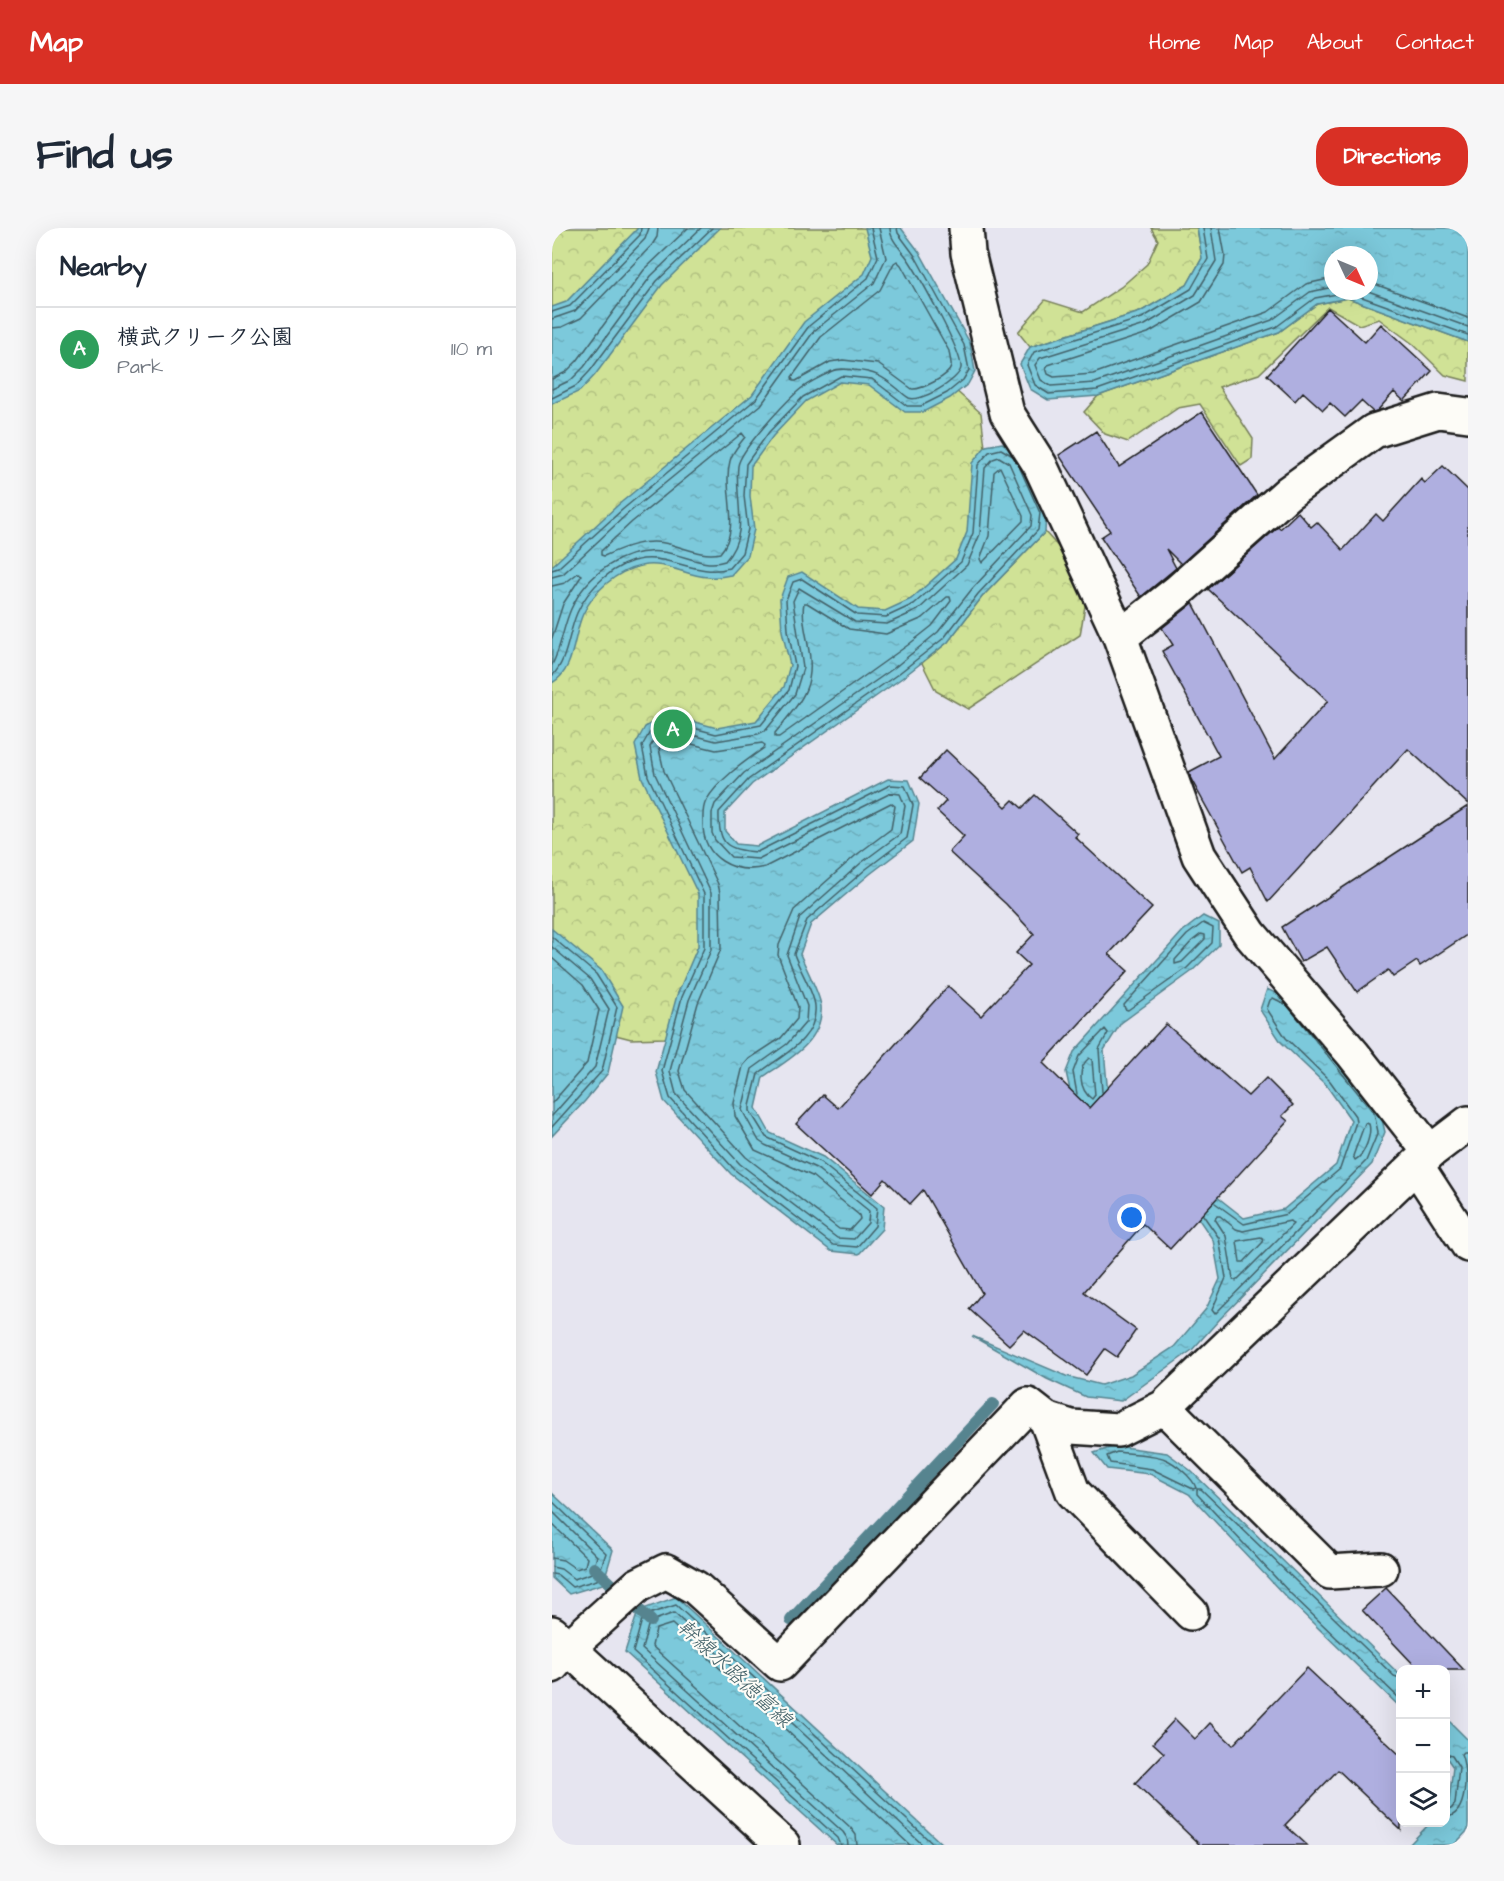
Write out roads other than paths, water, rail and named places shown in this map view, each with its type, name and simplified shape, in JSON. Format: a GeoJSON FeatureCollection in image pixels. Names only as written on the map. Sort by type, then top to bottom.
{"type":"FeatureCollection","features":[{"type":"Feature","properties":{"kind":"street"},"geometry":{"type":"LineString","coordinates":[[966,228],[968,253],[1007,413],[1040,465],[1120,637],[1199,856],[1250,933],[1353,1054],[1423,1158],[1468,1245]]}},
{"type":"Feature","properties":{"kind":"street"},"geometry":{"type":"LineString","coordinates":[[1120,637],[1177,592],[1288,493],[1374,431],[1438,411],[1468,415]]}},
{"type":"Feature","properties":{"kind":"street"},"geometry":{"type":"LineString","coordinates":[[783,1845],[557,1649],[638,1585],[666,1571],[696,1588],[780,1664],[1028,1405],[1046,1419],[1071,1427],[1118,1430],[1164,1407],[1423,1158],[1468,1123]]}},
{"type":"Feature","properties":{"kind":"street"},"geometry":{"type":"LineString","coordinates":[[1164,1407],[1330,1572],[1381,1569]]}},
{"type":"Feature","properties":{"kind":"street"},"geometry":{"type":"LineString","coordinates":[[1046,1419],[1073,1492],[1191,1614]]}},
{"type":"Feature","properties":{"kind":"water"},"geometry":{"type":"Polygon","coordinates":[[[638,228],[720,228],[662,285],[595,375],[580,391],[552,404],[552,307],[566,302],[638,228]]]}},
{"type":"Feature","properties":{"kind":"water"},"geometry":{"type":"Polygon","coordinates":[[[865,228],[901,228],[920,253],[970,343],[975,371],[968,384],[950,398],[923,412],[905,412],[869,385],[840,382],[806,401],[773,436],[751,466],[750,496],[754,529],[748,556],[731,575],[699,576],[658,565],[641,566],[623,572],[607,583],[593,598],[583,614],[565,670],[552,683],[552,566],[618,505],[752,395],[804,322],[864,274],[872,256],[865,228]]]}},
{"type":"Feature","properties":{"kind":"water"},"geometry":{"type":"Polygon","coordinates":[[[1197,228],[1468,228],[1468,342],[1353,300],[1378,300],[1378,246],[1324,246],[1324,300],[1338,300],[1317,304],[1279,332],[1098,396],[1048,400],[1030,389],[1020,364],[1030,347],[1140,312],[1187,285],[1202,258],[1197,228]]]}},
{"type":"Feature","properties":{"kind":"water"},"geometry":{"type":"Polygon","coordinates":[[[1002,443],[1020,453],[1046,513],[1045,532],[982,597],[948,642],[902,678],[752,784],[725,813],[725,831],[736,844],[757,846],[888,779],[909,780],[919,804],[913,841],[811,924],[800,954],[820,1001],[820,1018],[817,1029],[803,1048],[763,1077],[756,1108],[770,1133],[823,1157],[884,1206],[882,1229],[859,1254],[831,1251],[731,1174],[664,1101],[656,1072],[677,995],[698,946],[698,894],[642,778],[635,745],[645,727],[666,714],[717,728],[756,721],[784,687],[790,665],[782,631],[780,599],[788,577],[802,572],[858,609],[885,611],[911,599],[956,559],[967,532],[972,463],[986,446],[1002,443]]]}},
{"type":"Feature","properties":{"kind":"water"},"geometry":{"type":"Polygon","coordinates":[[[1203,916],[1219,924],[1219,945],[1191,972],[1121,1023],[1104,1050],[1108,1095],[1151,1145],[1244,1218],[1284,1209],[1336,1165],[1351,1120],[1326,1085],[1281,1042],[1260,1010],[1267,989],[1290,1000],[1380,1111],[1385,1132],[1372,1164],[1192,1350],[1121,1401],[1086,1397],[1047,1379],[972,1336],[1066,1376],[1101,1385],[1131,1375],[1174,1347],[1206,1309],[1220,1279],[1213,1240],[1185,1199],[1072,1099],[1066,1072],[1074,1052],[1183,931],[1203,916]]]}},
{"type":"Feature","properties":{"kind":"water"},"geometry":{"type":"Polygon","coordinates":[[[552,929],[601,970],[623,1006],[608,1073],[552,1136],[552,929]]]}},
{"type":"Feature","properties":{"kind":"water"},"geometry":{"type":"Polygon","coordinates":[[[1116,1446],[1167,1453],[1190,1470],[1396,1671],[1396,1703],[1287,1598],[1189,1494],[1150,1474],[1107,1469],[1094,1453],[1116,1446]]]}},
{"type":"Feature","properties":{"kind":"water"},"geometry":{"type":"Polygon","coordinates":[[[552,1493],[613,1550],[603,1584],[569,1594],[552,1578],[552,1493]]]}},
{"type":"Feature","properties":{"kind":"water"},"geometry":{"type":"Polygon","coordinates":[[[676,1597],[943,1845],[837,1845],[625,1652],[638,1611],[676,1597]]]}},
{"type":"Feature","properties":{"kind":"water"},"geometry":{"type":"Polygon","coordinates":[[[1450,1722],[1468,1740],[1468,1830],[1454,1845],[1409,1845],[1426,1827],[1450,1827],[1453,1767],[1450,1763],[1450,1722]]]}},
{"type":"Feature","properties":{"kind":"waterway"},"geometry":{"type":"LineString","coordinates":[[791,1620],[993,1404]]}},
{"type":"Feature","properties":{"kind":"waterway","name":"幹線水路徳富線"},"geometry":{"type":"LineString","coordinates":[[594,1568],[651,1621]]}},
{"type":"Feature","properties":{"kind":"place","name":"横武クリーク公園"},"geometry":{"type":"Point","coordinates":[673,729]}}]}
